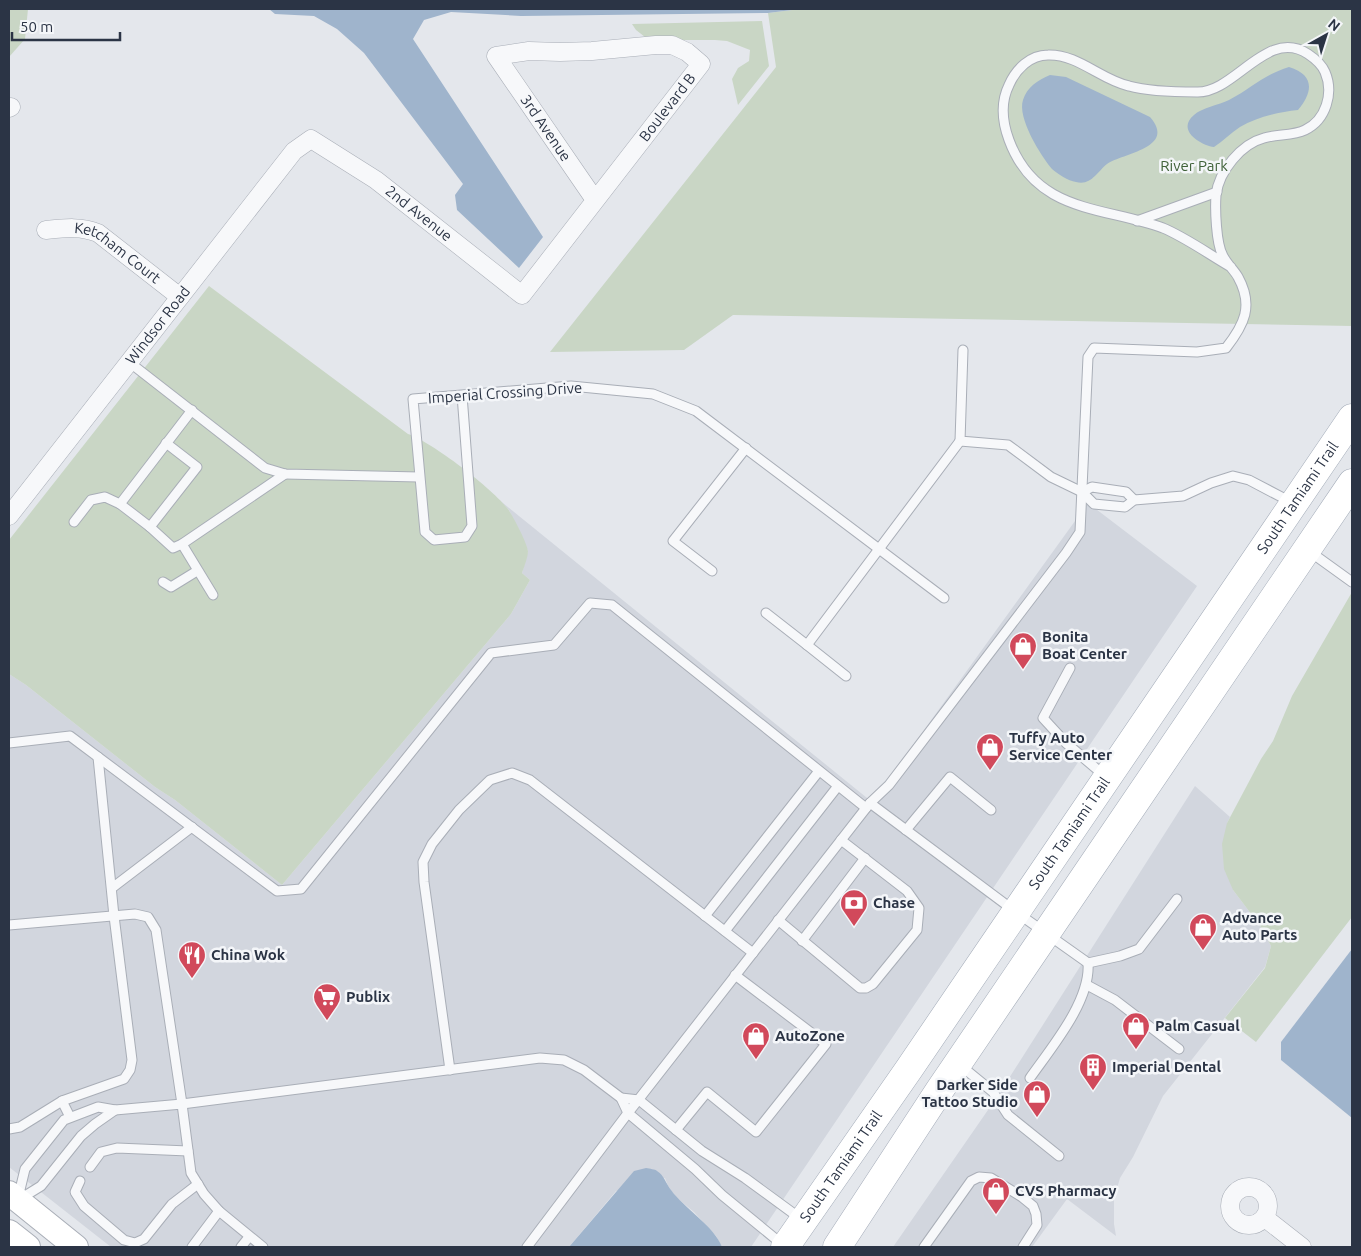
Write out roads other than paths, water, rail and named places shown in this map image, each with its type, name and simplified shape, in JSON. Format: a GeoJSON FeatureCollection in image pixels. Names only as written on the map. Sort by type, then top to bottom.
{"type":"FeatureCollection","features":[{"type":"Feature","properties":{"kind":"main road","name":"South Tamiami Trail"},"geometry":{"type":"LineString","coordinates":[[785,1247],[1016,912],[1352,418]]}},
{"type":"Feature","properties":{"kind":"main road"},"geometry":{"type":"LineString","coordinates":[[842,1245],[958,1063],[1352,483]]}},
{"type":"Feature","properties":{"kind":"main road"},"geometry":{"type":"LineString","coordinates":[[12,1202],[76,1247]]}},
{"type":"Feature","properties":{"kind":"main road"},"geometry":{"type":"LineString","coordinates":[[9,1232],[28,1247]]}},
{"type":"Feature","properties":{"kind":"street","name":"Boulevard B"},"geometry":{"type":"LineString","coordinates":[[496,56],[529,51],[568,52],[640,45],[672,45],[687,52],[701,64],[522,295]]}},
{"type":"Feature","properties":{"kind":"street","name":"3rd Avenue"},"geometry":{"type":"LineString","coordinates":[[496,56],[595,200]]}},
{"type":"Feature","properties":{"kind":"street","name":"2nd Avenue"},"geometry":{"type":"LineString","coordinates":[[311,139],[376,180],[522,295]]}},
{"type":"Feature","properties":{"kind":"street","name":"Windsor Road"},"geometry":{"type":"LineString","coordinates":[[10,511],[294,151],[311,139]]}},
{"type":"Feature","properties":{"kind":"street","name":"Ketcham Court"},"geometry":{"type":"LineString","coordinates":[[46,230],[73,228],[89,229],[98,233],[180,297]]}},
{"type":"Feature","properties":{"kind":"street"},"geometry":{"type":"LineString","coordinates":[[1265,1218],[1302,1247]]}},
{"type":"Feature","properties":{"kind":"lane"},"geometry":{"type":"LineString","coordinates":[[527,1247],[752,953],[868,806],[888,785],[1066,553],[1080,532],[1088,357],[1094,348],[1197,352],[1226,348],[1239,331],[1246,312],[1245,296],[1239,278],[1222,254],[1215,216],[1217,192],[1224,173],[1234,158],[1249,145],[1264,138],[1306,130],[1319,118],[1328,103],[1330,85],[1324,69],[1305,52],[1292,47],[1283,47],[1270,51],[1216,87],[1203,92],[1128,86],[1062,55],[1036,57],[1022,65],[1012,78],[1002,105],[1004,127],[1019,162],[1040,185],[1059,198],[1079,206],[1164,229],[1230,267]]}},
{"type":"Feature","properties":{"kind":"lane"},"geometry":{"type":"LineString","coordinates":[[1137,221],[1217,192]]}},
{"type":"Feature","properties":{"kind":"lane"},"geometry":{"type":"LineString","coordinates":[[807,645],[960,441],[963,350]]}},
{"type":"Feature","properties":{"kind":"lane"},"geometry":{"type":"LineString","coordinates":[[129,362],[265,468],[285,474],[420,477],[425,532],[434,540],[465,537],[472,526],[462,395]]}},
{"type":"Feature","properties":{"kind":"lane","name":"Imperial Crossing Drive"},"geometry":{"type":"LineString","coordinates":[[420,477],[412,399],[572,386],[653,394],[696,411],[944,598]]}},
{"type":"Feature","properties":{"kind":"lane"},"geometry":{"type":"LineString","coordinates":[[120,504],[192,410]]}},
{"type":"Feature","properties":{"kind":"lane"},"geometry":{"type":"LineString","coordinates":[[960,441],[1008,445],[1051,477],[1082,492],[1094,504],[1126,507],[1134,500],[1183,496],[1211,483],[1233,476],[1249,480],[1294,503]]}},
{"type":"Feature","properties":{"kind":"lane"},"geometry":{"type":"LineString","coordinates":[[150,527],[197,467],[166,443]]}},
{"type":"Feature","properties":{"kind":"lane"},"geometry":{"type":"LineString","coordinates":[[712,571],[674,541],[746,448]]}},
{"type":"Feature","properties":{"kind":"lane"},"geometry":{"type":"LineString","coordinates":[[74,522],[91,500],[105,497],[120,504],[173,548],[182,544],[285,474]]}},
{"type":"Feature","properties":{"kind":"lane"},"geometry":{"type":"LineString","coordinates":[[1082,492],[1092,487],[1126,492],[1134,500]]}},
{"type":"Feature","properties":{"kind":"lane"},"geometry":{"type":"LineString","coordinates":[[182,544],[213,595]]}},
{"type":"Feature","properties":{"kind":"lane"},"geometry":{"type":"LineString","coordinates":[[1307,550],[1352,582]]}},
{"type":"Feature","properties":{"kind":"lane"},"geometry":{"type":"LineString","coordinates":[[163,582],[171,587],[198,571]]}},
{"type":"Feature","properties":{"kind":"lane"},"geometry":{"type":"LineString","coordinates":[[9,744],[70,736],[277,892],[301,888],[491,653],[554,645],[590,603],[612,605],[838,786],[906,830],[1088,963],[1120,956],[1139,949],[1176,899]]}},
{"type":"Feature","properties":{"kind":"lane"},"geometry":{"type":"LineString","coordinates":[[766,613],[846,676]]}},
{"type":"Feature","properties":{"kind":"lane"},"geometry":{"type":"LineString","coordinates":[[1070,668],[1043,718],[1066,743],[1107,778]]}},
{"type":"Feature","properties":{"kind":"lane"},"geometry":{"type":"LineString","coordinates":[[9,1129],[20,1127],[62,1101],[124,1079],[130,1070],[132,1060],[114,916],[98,757]]}},
{"type":"Feature","properties":{"kind":"lane"},"geometry":{"type":"LineString","coordinates":[[705,916],[819,771]]}},
{"type":"Feature","properties":{"kind":"lane"},"geometry":{"type":"LineString","coordinates":[[450,1070],[424,882],[423,862],[432,844],[459,810],[490,780],[512,773],[530,780],[752,953]]}},
{"type":"Feature","properties":{"kind":"lane"},"geometry":{"type":"LineString","coordinates":[[906,830],[950,776],[992,810]]}},
{"type":"Feature","properties":{"kind":"lane"},"geometry":{"type":"LineString","coordinates":[[726,931],[838,786]]}},
{"type":"Feature","properties":{"kind":"lane"},"geometry":{"type":"LineString","coordinates":[[112,888],[192,827]]}},
{"type":"Feature","properties":{"kind":"lane"},"geometry":{"type":"LineString","coordinates":[[778,920],[860,988],[866,988],[873,984],[917,930],[920,908],[907,891],[841,840]]}},
{"type":"Feature","properties":{"kind":"lane"},"geometry":{"type":"LineString","coordinates":[[802,940],[865,858]]}},
{"type":"Feature","properties":{"kind":"lane"},"geometry":{"type":"LineString","coordinates":[[9,925],[135,914],[148,917],[156,930],[191,1173],[204,1194],[219,1211],[263,1247]]}},
{"type":"Feature","properties":{"kind":"lane"},"geometry":{"type":"LineString","coordinates":[[1030,1078],[1070,1019],[1087,985],[1088,963]]}},
{"type":"Feature","properties":{"kind":"lane"},"geometry":{"type":"LineString","coordinates":[[676,1130],[707,1092],[756,1132],[826,1044],[736,975]]}},
{"type":"Feature","properties":{"kind":"lane"},"geometry":{"type":"LineString","coordinates":[[1087,985],[1115,1000],[1178,1049]]}},
{"type":"Feature","properties":{"kind":"lane"},"geometry":{"type":"LineString","coordinates":[[12,1202],[24,1169],[64,1120],[98,1107],[115,1110],[182,1104],[540,1058],[564,1060],[584,1070],[620,1098],[628,1113],[785,1247]]}},
{"type":"Feature","properties":{"kind":"lane"},"geometry":{"type":"LineString","coordinates":[[958,1063],[993,1092],[1008,1115],[1059,1156]]}},
{"type":"Feature","properties":{"kind":"lane"},"geometry":{"type":"LineString","coordinates":[[620,1098],[639,1100],[702,1150],[745,1178],[803,1221]]}},
{"type":"Feature","properties":{"kind":"lane"},"geometry":{"type":"LineString","coordinates":[[62,1101],[70,1117]]}},
{"type":"Feature","properties":{"kind":"lane"},"geometry":{"type":"LineString","coordinates":[[12,1202],[41,1186],[81,1136],[115,1110]]}},
{"type":"Feature","properties":{"kind":"lane"},"geometry":{"type":"LineString","coordinates":[[90,1168],[101,1152],[117,1148],[188,1151]]}},
{"type":"Feature","properties":{"kind":"lane"},"geometry":{"type":"LineString","coordinates":[[924,1247],[971,1181],[979,1177],[991,1178],[1033,1206],[1036,1214],[1036,1225],[1023,1247]]}},
{"type":"Feature","properties":{"kind":"lane"},"geometry":{"type":"LineString","coordinates":[[80,1181],[75,1192],[84,1206],[124,1240],[135,1244],[144,1239],[172,1204],[198,1184]]}},
{"type":"Feature","properties":{"kind":"lane"},"geometry":{"type":"LineString","coordinates":[[192,1247],[219,1211]]}},
{"type":"Feature","properties":{"kind":"lane"},"geometry":{"type":"LineString","coordinates":[[241,1247],[249,1237]]}},
{"type":"Feature","properties":{"kind":"water"},"geometry":{"type":"Polygon","coordinates":[[[269,9],[800,9],[768,13],[521,16],[451,12],[424,20],[413,39],[543,237],[519,268],[457,210],[455,195],[463,184],[364,53],[337,29],[314,16],[275,14],[269,9]]]}},
{"type":"Feature","properties":{"kind":"water"},"geometry":{"type":"Polygon","coordinates":[[[1289,67],[1303,75],[1309,85],[1307,97],[1298,110],[1254,120],[1240,127],[1214,147],[1202,143],[1192,136],[1188,126],[1189,121],[1194,115],[1206,108],[1229,100],[1265,78],[1289,67]]]}},
{"type":"Feature","properties":{"kind":"water"},"geometry":{"type":"Polygon","coordinates":[[[1050,75],[1066,77],[1150,117],[1157,127],[1157,136],[1145,148],[1107,164],[1093,178],[1086,182],[1081,183],[1063,177],[1052,169],[1036,146],[1023,117],[1022,108],[1025,95],[1037,82],[1050,75]]]}},
{"type":"Feature","properties":{"kind":"water"},"geometry":{"type":"Polygon","coordinates":[[[1352,949],[1352,1118],[1281,1060],[1281,1042],[1352,949]]]}},
{"type":"Feature","properties":{"kind":"water"},"geometry":{"type":"Polygon","coordinates":[[[646,1168],[655,1170],[661,1175],[677,1197],[706,1224],[722,1247],[569,1247],[634,1171],[646,1168]]]}},
{"type":"Feature","properties":{"kind":"place","name":"Bonita Boat Center"},"geometry":{"type":"Point","coordinates":[1023,670]}},
{"type":"Feature","properties":{"kind":"place","name":"Tuffy Auto Service Center"},"geometry":{"type":"Point","coordinates":[990,771]}},
{"type":"Feature","properties":{"kind":"place","name":"Chase"},"geometry":{"type":"Point","coordinates":[854,927]}},
{"type":"Feature","properties":{"kind":"place","name":"Advance Auto Parts"},"geometry":{"type":"Point","coordinates":[1203,951]}},
{"type":"Feature","properties":{"kind":"place","name":"China Wok"},"geometry":{"type":"Point","coordinates":[192,979]}},
{"type":"Feature","properties":{"kind":"place","name":"Publix"},"geometry":{"type":"Point","coordinates":[327,1021]}},
{"type":"Feature","properties":{"kind":"place","name":"Palm Casual"},"geometry":{"type":"Point","coordinates":[1136,1050]}},
{"type":"Feature","properties":{"kind":"place","name":"AutoZone"},"geometry":{"type":"Point","coordinates":[756,1060]}},
{"type":"Feature","properties":{"kind":"place","name":"Imperial Dental"},"geometry":{"type":"Point","coordinates":[1093,1091]}},
{"type":"Feature","properties":{"kind":"place","name":"Darker Side Tattoo Studio"},"geometry":{"type":"Point","coordinates":[1037,1118]}},
{"type":"Feature","properties":{"kind":"place","name":"CVS Pharmacy"},"geometry":{"type":"Point","coordinates":[996,1215]}},
{"type":"Feature","properties":{"kind":"park label","name":"River Park"},"geometry":{"type":"Point","coordinates":[1194,166]}}]}
